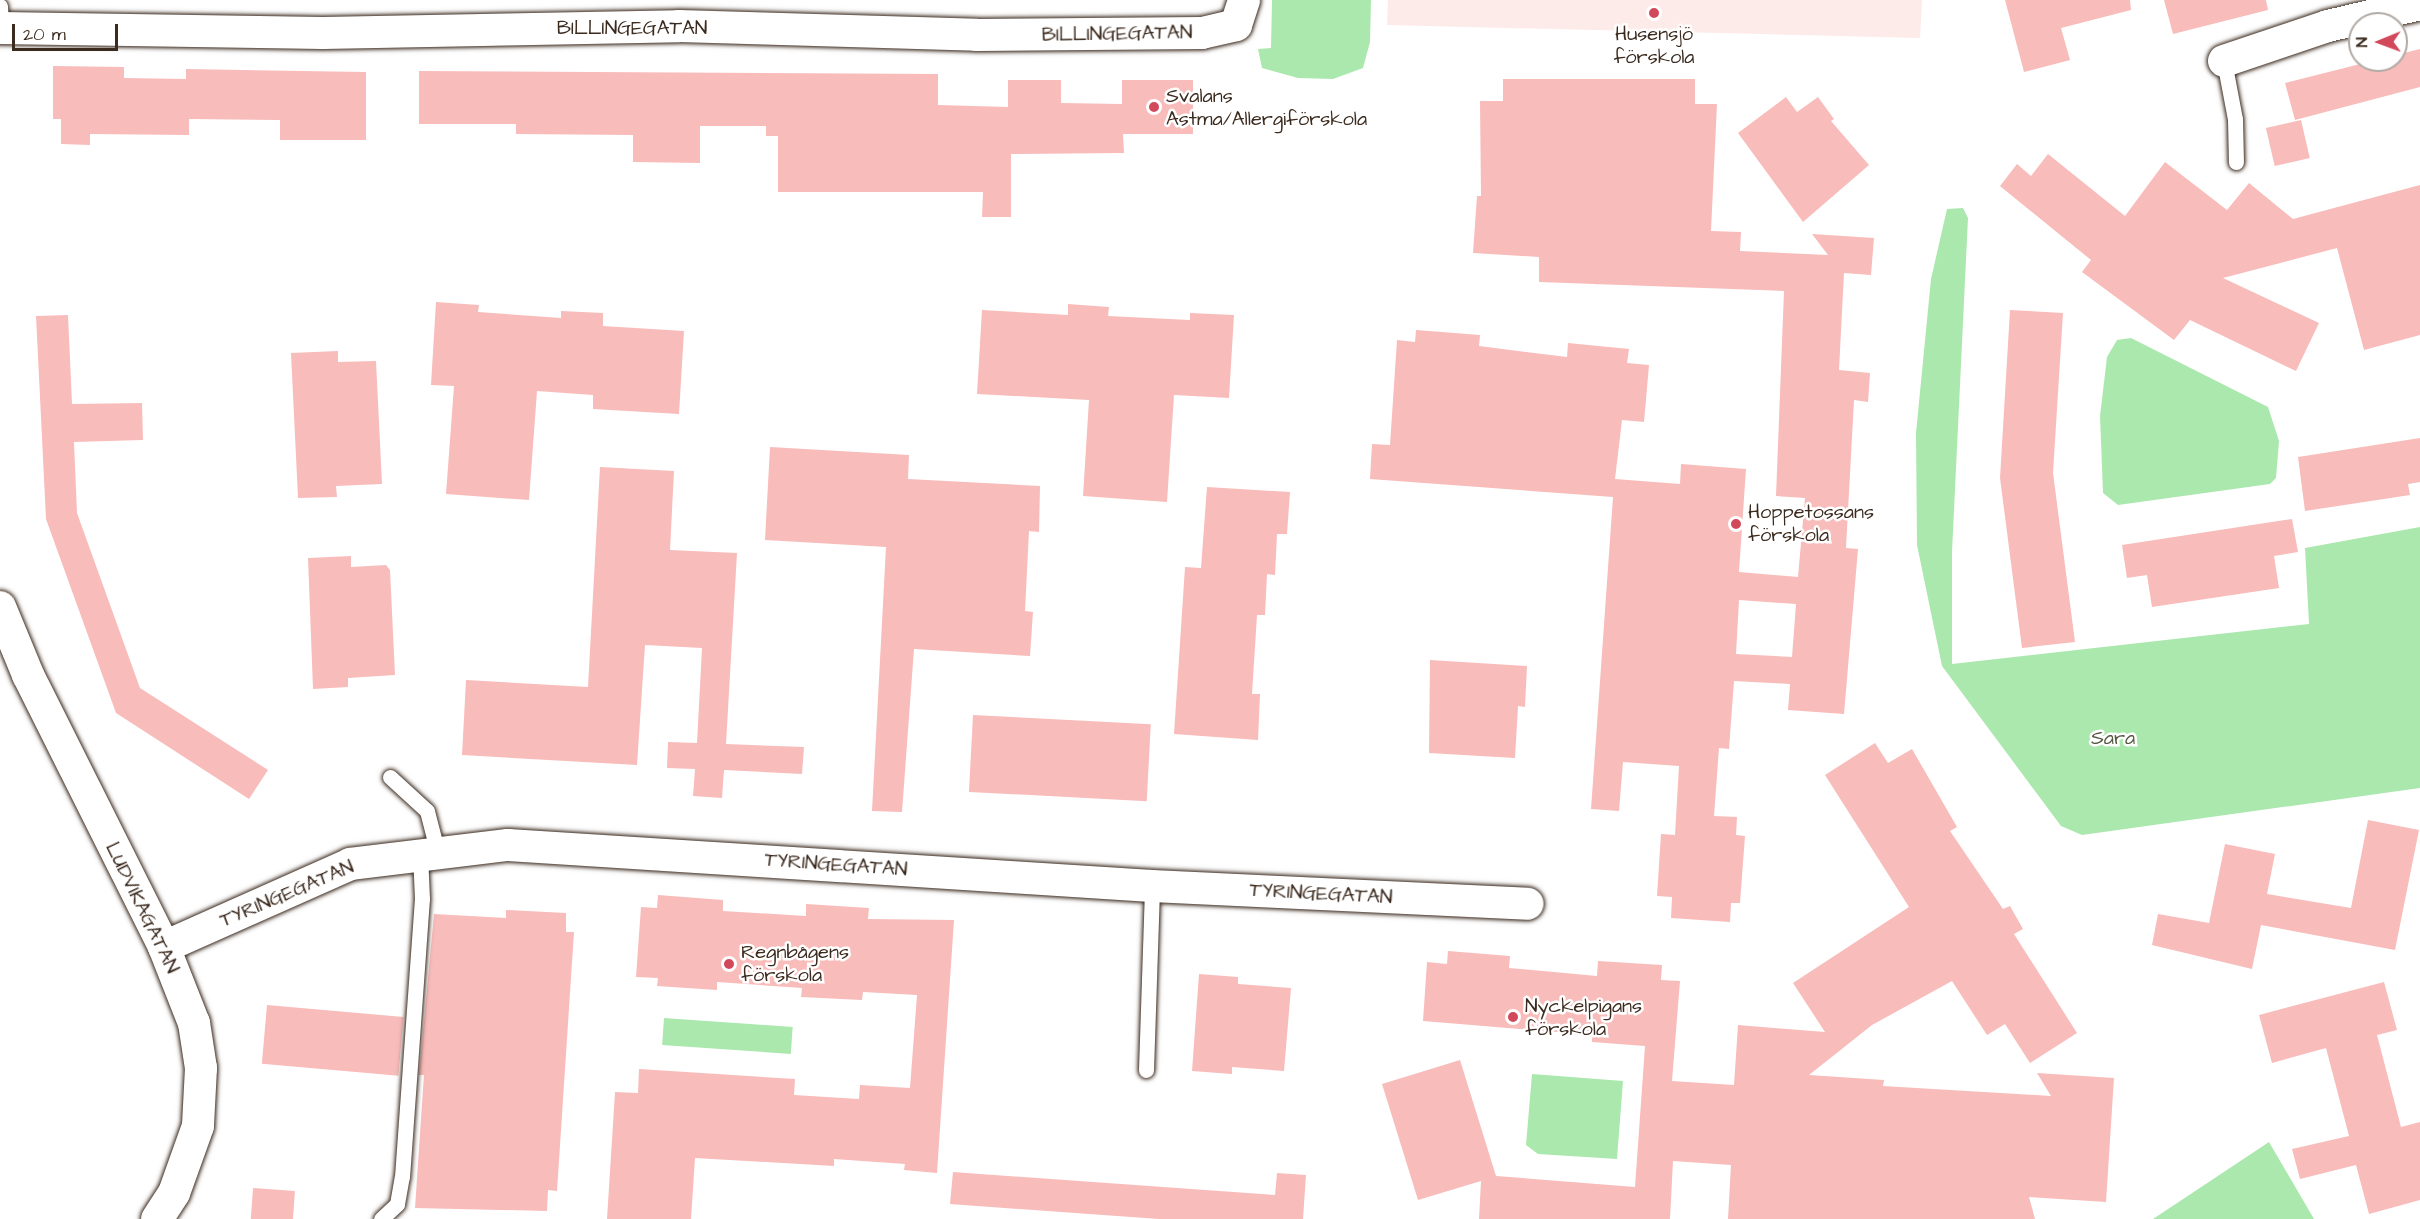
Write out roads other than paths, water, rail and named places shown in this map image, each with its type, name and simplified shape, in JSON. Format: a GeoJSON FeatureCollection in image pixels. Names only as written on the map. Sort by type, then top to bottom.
{"type":"FeatureCollection","features":[{"type":"Feature","properties":{"kind":"street","name":"BILLINGEGATAN"},"geometry":{"type":"LineString","coordinates":[[0,28],[323,33],[679,26],[977,35],[1202,33],[1236,25],[1244,0]]}},
{"type":"Feature","properties":{"kind":"street"},"geometry":{"type":"LineString","coordinates":[[2224,61],[2328,26],[2420,4]]}},
{"type":"Feature","properties":{"kind":"street","name":"LUDVIKAGATAN"},"geometry":{"type":"LineString","coordinates":[[0,607],[28,675],[164,947],[194,1023],[201,1101],[193,1148],[174,1193],[157,1219]]}},
{"type":"Feature","properties":{"kind":"street","name":"TYRINGEGATAN"},"geometry":{"type":"LineString","coordinates":[[164,947],[350,864],[429,852],[508,845],[1152,886],[1528,904]]}},
{"type":"Feature","properties":{"kind":"lane"},"geometry":{"type":"LineString","coordinates":[[0,6],[0,28]]}},
{"type":"Feature","properties":{"kind":"lane"},"geometry":{"type":"LineString","coordinates":[[2224,61],[2235,119],[2236,162]]}},
{"type":"Feature","properties":{"kind":"lane"},"geometry":{"type":"LineString","coordinates":[[381,1219],[397,1204],[402,1177],[421,921],[429,852],[427,811],[390,777]]}},
{"type":"Feature","properties":{"kind":"lane"},"geometry":{"type":"LineString","coordinates":[[1146,1070],[1152,886]]}},
{"type":"Feature","properties":{"kind":"place","name":"Husensjö förskola"},"geometry":{"type":"Point","coordinates":[1654,13]}},
{"type":"Feature","properties":{"kind":"place","name":"Svalans Astma/Allergiförskola"},"geometry":{"type":"Point","coordinates":[1154,107]}},
{"type":"Feature","properties":{"kind":"place","name":"Hoppetossans förskola"},"geometry":{"type":"Point","coordinates":[1736,524]}},
{"type":"Feature","properties":{"kind":"place","name":"Regnbågens förskola"},"geometry":{"type":"Point","coordinates":[729,964]}},
{"type":"Feature","properties":{"kind":"place","name":"Nyckelpigans förskola"},"geometry":{"type":"Point","coordinates":[1513,1017]}},
{"type":"Feature","properties":{"kind":"park label","name":"Sara"},"geometry":{"type":"Point","coordinates":[2113,738]}}]}
